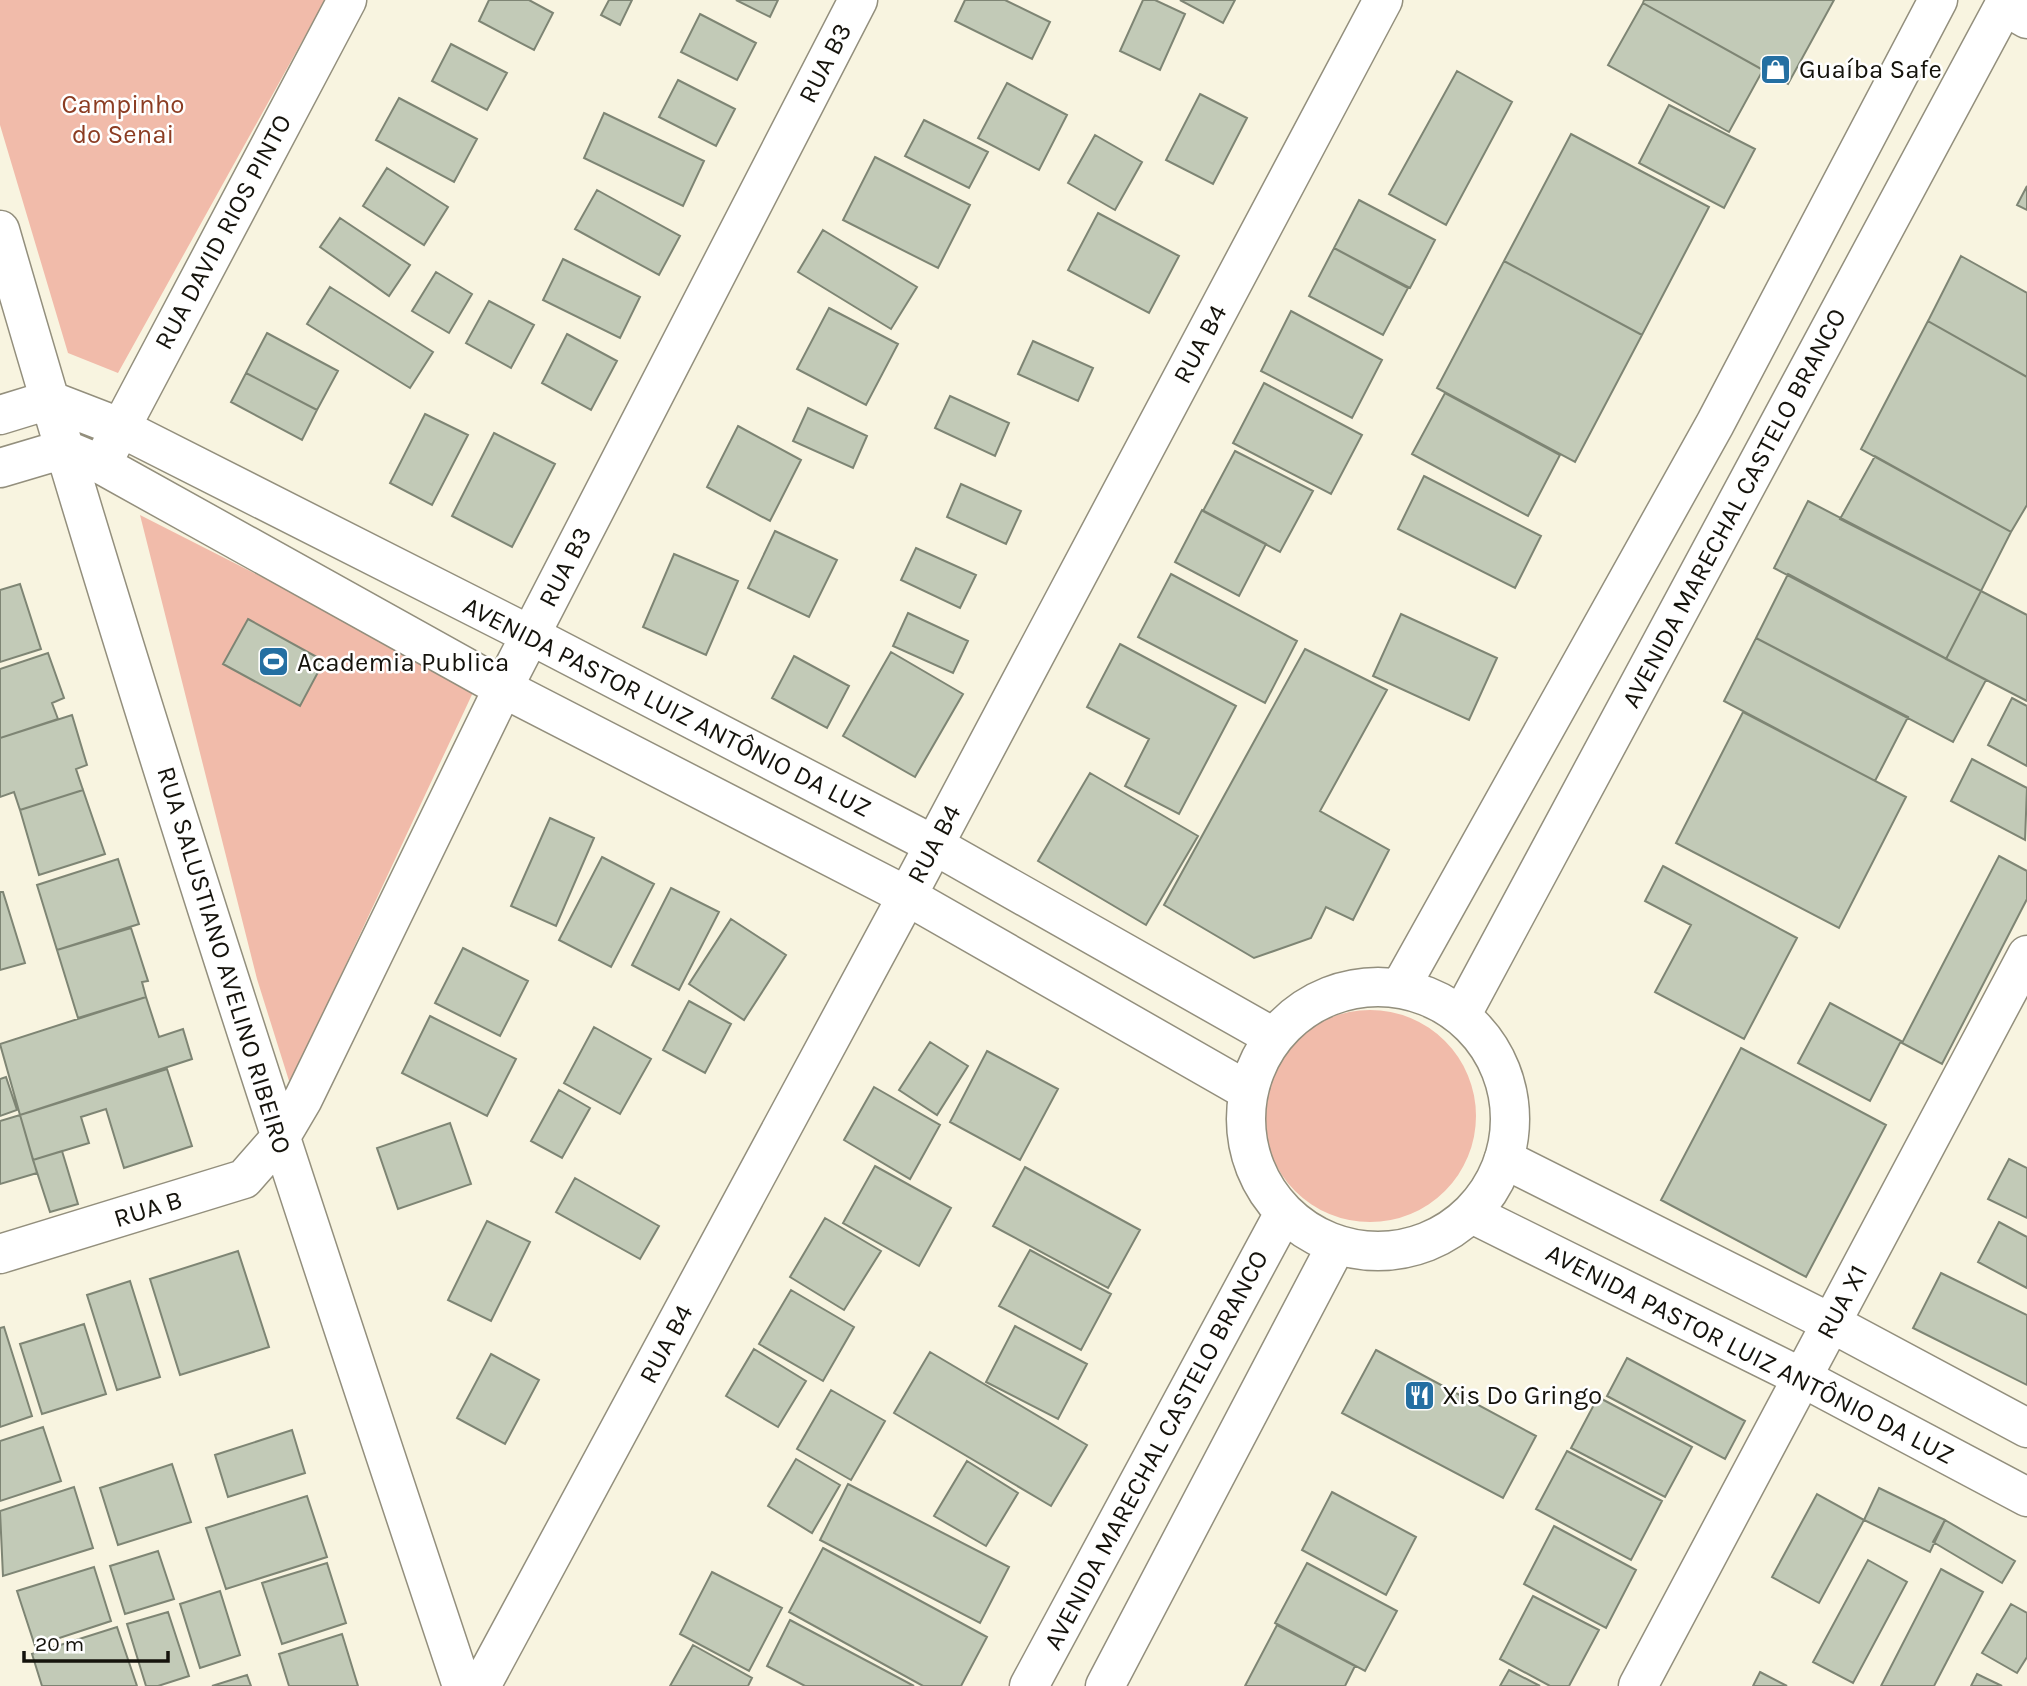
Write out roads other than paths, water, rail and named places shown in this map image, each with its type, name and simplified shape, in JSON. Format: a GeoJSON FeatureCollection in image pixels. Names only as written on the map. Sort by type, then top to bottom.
{"type":"FeatureCollection","features":[{"type":"Feature","properties":{"kind":"street","name":"RUA DAVID RIOS PINTO"},"geometry":{"type":"LineString","coordinates":[[102,465],[119,427],[347,0]]}},
{"type":"Feature","properties":{"kind":"street","name":"RUA B3"},"geometry":{"type":"LineString","coordinates":[[280,1138],[303,1099],[503,688],[858,0]]}},
{"type":"Feature","properties":{"kind":"street","name":"RUA B4"},"geometry":{"type":"LineString","coordinates":[[481,1686],[907,897],[1383,0]]}},
{"type":"Feature","properties":{"kind":"street"},"geometry":{"type":"LineString","coordinates":[[1400,988],[1715,424],[1938,0]]}},
{"type":"Feature","properties":{"kind":"street","name":"AVENIDA MARECHAL CASTELO BRANCO"},"geometry":{"type":"LineString","coordinates":[[1461,1016],[2012,8]]}},
{"type":"Feature","properties":{"kind":"street","name":"RUA SALUSTIANO AVELINO RIBEIRO"},"geometry":{"type":"LineString","coordinates":[[0,230],[64,449],[280,1138],[462,1686]]}},
{"type":"Feature","properties":{"kind":"street","name":"AVENIDA PASTOR LUIZ ANTÔNIO DA LUZ"},"geometry":{"type":"LineString","coordinates":[[49,400],[119,427],[530,635],[934,845],[1273,1037]]}},
{"type":"Feature","properties":{"kind":"street"},"geometry":{"type":"LineString","coordinates":[[0,415],[49,400]]}},
{"type":"Feature","properties":{"kind":"street","name":"AVENIDA PASTOR LUIZ ANTÔNIO DA LUZ"},"geometry":{"type":"LineString","coordinates":[[64,449],[102,465],[503,688],[907,897],[1248,1091]]}},
{"type":"Feature","properties":{"kind":"street"},"geometry":{"type":"LineString","coordinates":[[0,468],[64,449]]}},
{"type":"Feature","properties":{"kind":"street","name":"RUA X1"},"geometry":{"type":"LineString","coordinates":[[1638,1686],[2027,954]]}},
{"type":"Feature","properties":{"kind":"street"},"geometry":{"type":"LineString","coordinates":[[1364,986],[1400,988],[1433,998],[1461,1016],[1488,1045],[1504,1081],[1510,1119],[1504,1158],[1472,1214],[1442,1236],[1408,1249],[1371,1252],[1336,1245],[1284,1213],[1259,1178],[1246,1136],[1248,1091],[1273,1037],[1298,1012],[1329,995],[1364,986]]}},
{"type":"Feature","properties":{"kind":"street","name":"RUA B"},"geometry":{"type":"LineString","coordinates":[[0,1254],[244,1179],[280,1138]]}},
{"type":"Feature","properties":{"kind":"street"},"geometry":{"type":"LineString","coordinates":[[1504,1158],[1831,1323],[2027,1428]]}},
{"type":"Feature","properties":{"kind":"street","name":"AVENIDA MARECHAL CASTELO BRANCO"},"geometry":{"type":"LineString","coordinates":[[1029,1686],[1284,1213]]}},
{"type":"Feature","properties":{"kind":"street","name":"AVENIDA PASTOR LUIZ ANTÔNIO DA LUZ"},"geometry":{"type":"LineString","coordinates":[[1472,1214],[1801,1377],[2027,1497]]}},
{"type":"Feature","properties":{"kind":"street"},"geometry":{"type":"LineString","coordinates":[[1105,1686],[1336,1245]]}},
{"type":"Feature","properties":{"kind":"place","name":"Guaíba Safe"},"geometry":{"type":"Point","coordinates":[1776,69]}},
{"type":"Feature","properties":{"kind":"place","name":"Academia Publica"},"geometry":{"type":"Point","coordinates":[274,662]}},
{"type":"Feature","properties":{"kind":"place","name":"Xis Do Gringo"},"geometry":{"type":"Point","coordinates":[1419,1395]}},
{"type":"Feature","properties":{"kind":"park label","name":"Campinho do Senai"},"geometry":{"type":"Point","coordinates":[123,119]}}]}
